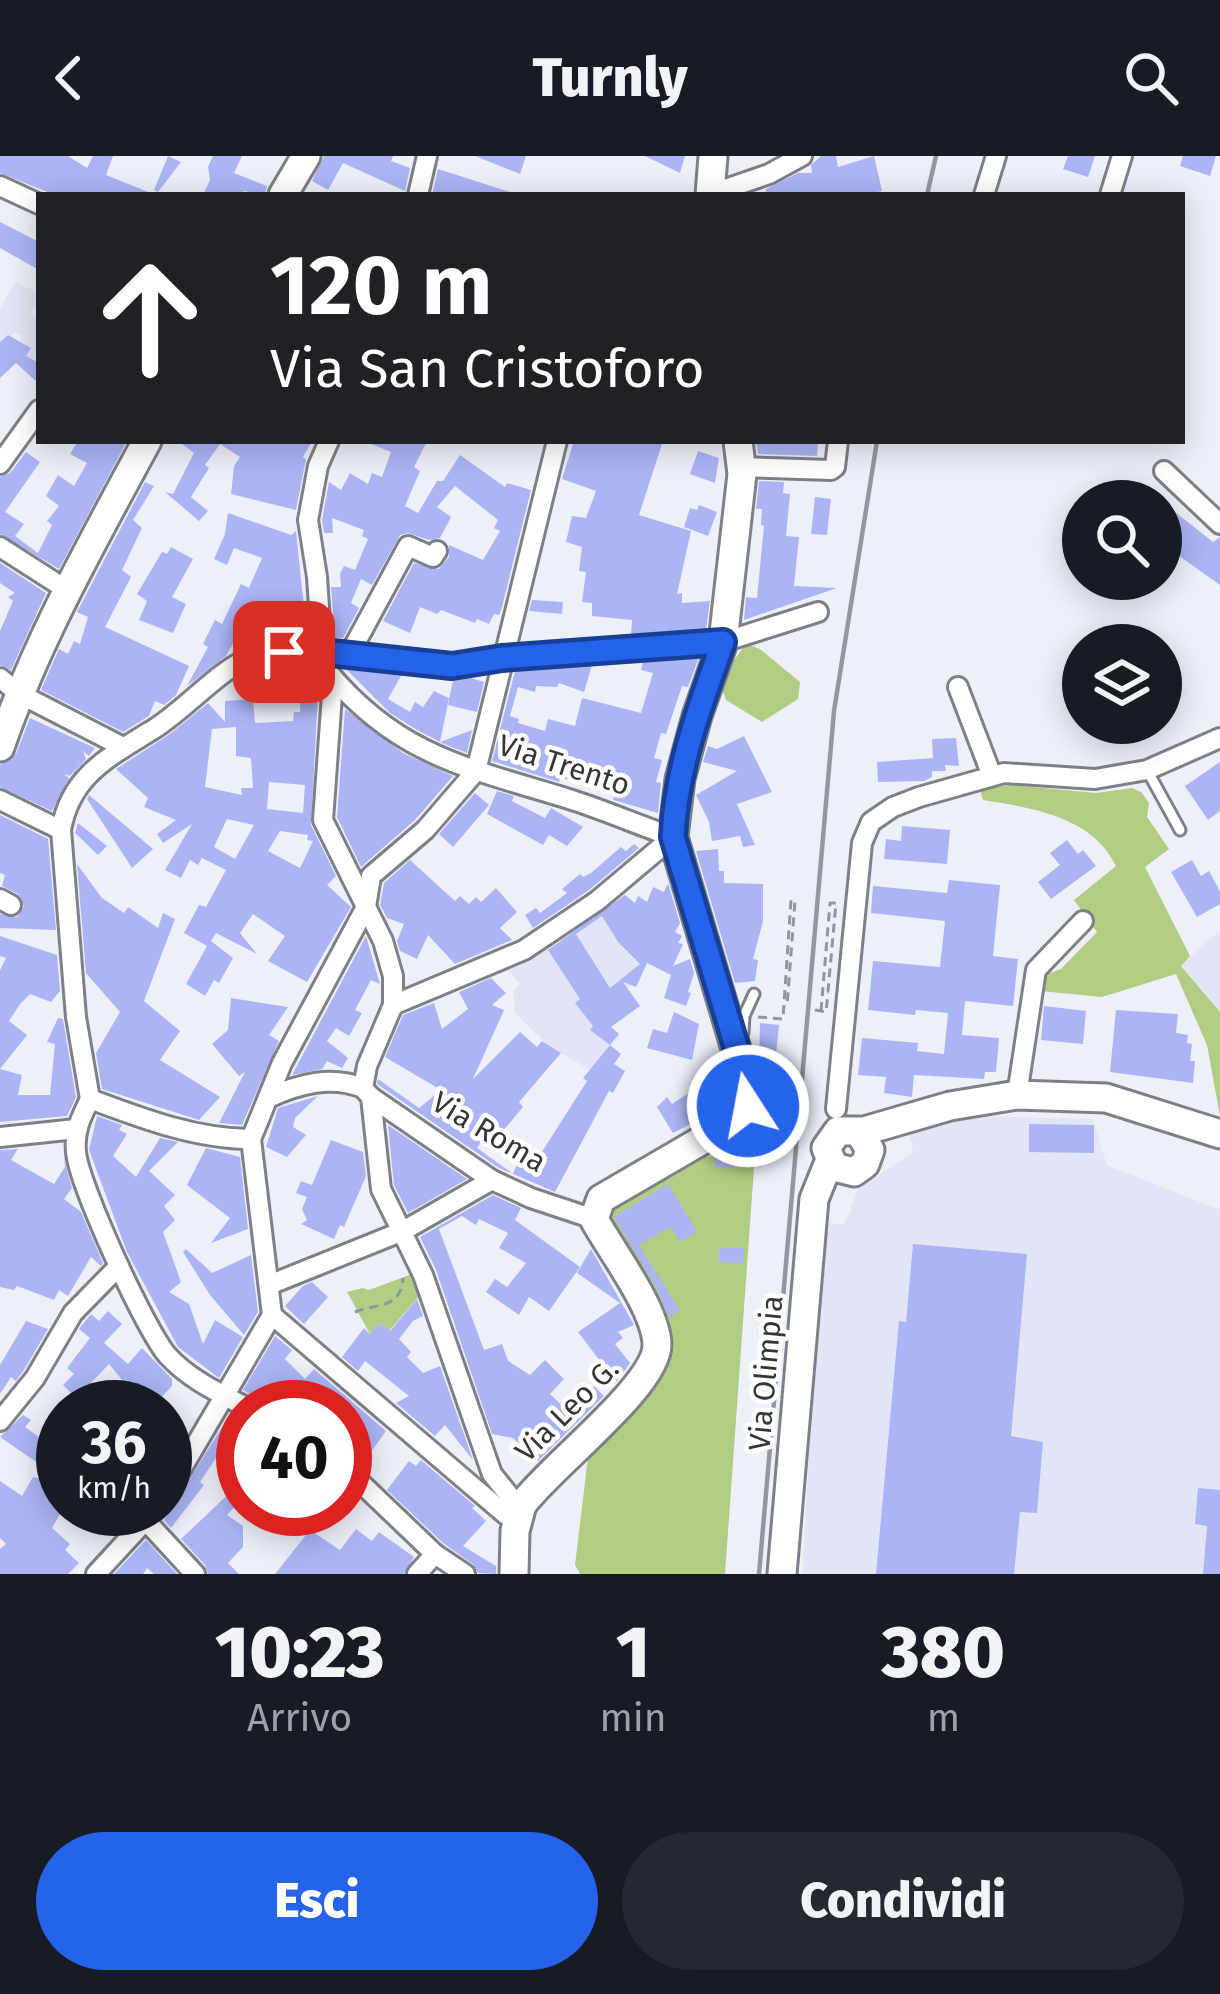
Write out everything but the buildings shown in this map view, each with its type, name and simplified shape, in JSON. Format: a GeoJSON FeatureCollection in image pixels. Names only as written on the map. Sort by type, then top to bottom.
{"type":"FeatureCollection","features":[{"type":"Feature","properties":{"kind":"street"},"geometry":{"type":"LineString","coordinates":[[285,192],[306,156]]}},
{"type":"Feature","properties":{"kind":"street"},"geometry":{"type":"LineString","coordinates":[[419,192],[427,156]]}},
{"type":"Feature","properties":{"kind":"street"},"geometry":{"type":"LineString","coordinates":[[709,192],[713,156]]}},
{"type":"Feature","properties":{"kind":"street"},"geometry":{"type":"LineString","coordinates":[[715,192],[769,174],[802,156]]}},
{"type":"Feature","properties":{"kind":"street"},"geometry":{"type":"LineString","coordinates":[[984,192],[996,156]]}},
{"type":"Feature","properties":{"kind":"street"},"geometry":{"type":"LineString","coordinates":[[1111,192],[1122,156]]}},
{"type":"Feature","properties":{"kind":"street"},"geometry":{"type":"LineString","coordinates":[[0,186],[36,203]]}},
{"type":"Feature","properties":{"kind":"street"},"geometry":{"type":"LineString","coordinates":[[0,464],[36,414]]}},
{"type":"Feature","properties":{"kind":"street"},"geometry":{"type":"LineString","coordinates":[[0,747],[9,686],[145,444]]}},
{"type":"Feature","properties":{"kind":"street"},"geometry":{"type":"LineString","coordinates":[[328,444],[314,479],[308,520],[322,652],[329,673],[323,820],[383,940],[393,976],[393,1005],[367,1066],[381,1189],[423,1275],[491,1474],[513,1500],[517,1516],[514,1574]]}},
{"type":"Feature","properties":{"kind":"street"},"geometry":{"type":"LineString","coordinates":[[233,1380],[272,1315],[251,1139],[282,1063],[366,907],[371,876],[425,830],[476,771],[552,444]]}},
{"type":"Feature","properties":{"kind":"street"},"geometry":{"type":"LineString","coordinates":[[594,1219],[601,1198],[741,1120],[748,1096],[673,837],[677,796],[697,716],[723,642],[740,454],[831,470],[838,444]]}},
{"type":"Feature","properties":{"kind":"street"},"geometry":{"type":"LineString","coordinates":[[1164,471],[1220,524]]}},
{"type":"Feature","properties":{"kind":"street"},"geometry":{"type":"LineString","coordinates":[[349,655],[408,546],[433,557],[437,551]]}},
{"type":"Feature","properties":{"kind":"street"},"geometry":{"type":"LineString","coordinates":[[0,548],[67,590]]}},
{"type":"Feature","properties":{"kind":"street"},"geometry":{"type":"LineString","coordinates":[[216,1391],[163,1352],[118,1266],[76,1158],[76,1129],[90,1099],[76,1016],[61,830],[65,807],[84,774],[154,730],[252,657],[322,652],[452,666],[723,642],[818,612]]}},
{"type":"Feature","properties":{"kind":"street","name":"Via Trento"},"geometry":{"type":"LineString","coordinates":[[329,673],[356,704],[408,744],[673,837]]}},
{"type":"Feature","properties":{"kind":"street"},"geometry":{"type":"LineString","coordinates":[[9,686],[124,747]]}},
{"type":"Feature","properties":{"kind":"street"},"geometry":{"type":"LineString","coordinates":[[958,687],[992,776]]}},
{"type":"Feature","properties":{"kind":"street"},"geometry":{"type":"LineString","coordinates":[[1220,738],[1147,770],[1095,779],[1004,773],[893,807],[871,822],[862,843],[837,992],[849,1144],[950,1106],[1017,1095],[1106,1098],[1220,1134]]}},
{"type":"Feature","properties":{"kind":"street"},"geometry":{"type":"LineString","coordinates":[[0,800],[61,830]]}},
{"type":"Feature","properties":{"kind":"street"},"geometry":{"type":"LineString","coordinates":[[393,1005],[524,950],[597,901],[673,837]]}},
{"type":"Feature","properties":{"kind":"street"},"geometry":{"type":"LineString","coordinates":[[1017,1095],[1036,970],[1083,921]]}},
{"type":"Feature","properties":{"kind":"street"},"geometry":{"type":"LineString","coordinates":[[268,1098],[329,1080],[344,1080],[367,1093]]}},
{"type":"Feature","properties":{"kind":"street","name":"Via Roma"},"geometry":{"type":"LineString","coordinates":[[367,1093],[492,1180],[594,1219]]}},
{"type":"Feature","properties":{"kind":"street"},"geometry":{"type":"LineString","coordinates":[[90,1099],[142,1119],[227,1139],[251,1139]]}},
{"type":"Feature","properties":{"kind":"street"},"geometry":{"type":"LineString","coordinates":[[0,1137],[76,1129]]}},
{"type":"Feature","properties":{"kind":"street","name":"Via Olimpia"},"geometry":{"type":"LineString","coordinates":[[782,1574],[814,1198],[849,1144]]}},
{"type":"Feature","properties":{"kind":"street"},"geometry":{"type":"LineString","coordinates":[[269,1285],[404,1231],[492,1180]]}},
{"type":"Feature","properties":{"kind":"street","name":"Via Leo G."},"geometry":{"type":"LineString","coordinates":[[517,1516],[529,1494],[647,1376],[657,1345],[644,1305],[594,1219]]}},
{"type":"Feature","properties":{"kind":"street"},"geometry":{"type":"LineString","coordinates":[[0,1421],[35,1378],[73,1313],[118,1266]]}},
{"type":"Feature","properties":{"kind":"street"},"geometry":{"type":"LineString","coordinates":[[272,1315],[506,1515],[517,1516]]}},
{"type":"Feature","properties":{"kind":"street"},"geometry":{"type":"LineString","coordinates":[[192,1451],[216,1410]]}},
{"type":"Feature","properties":{"kind":"street"},"geometry":{"type":"LineString","coordinates":[[476,1489],[491,1474]]}},
{"type":"Feature","properties":{"kind":"street"},"geometry":{"type":"LineString","coordinates":[[372,1494],[435,1554],[465,1574]]}},
{"type":"Feature","properties":{"kind":"street"},"geometry":{"type":"LineString","coordinates":[[96,1574],[132,1536]]}},
{"type":"Feature","properties":{"kind":"street"},"geometry":{"type":"LineString","coordinates":[[167,1536],[195,1574]]}},
{"type":"Feature","properties":{"kind":"street"},"geometry":{"type":"LineString","coordinates":[[417,1574],[435,1554]]}},
{"type":"Feature","properties":{"kind":"lane"},"geometry":{"type":"LineString","coordinates":[[1147,770],[1180,830]]}},
{"type":"Feature","properties":{"kind":"lane"},"geometry":{"type":"LineString","coordinates":[[748,1096],[744,1016],[754,994]]}},
{"type":"Feature","properties":{"kind":"path"},"geometry":{"type":"LineString","coordinates":[[744,1016],[783,1019],[787,1006],[795,901],[791,900],[787,1006]]}},
{"type":"Feature","properties":{"kind":"path"},"geometry":{"type":"LineString","coordinates":[[830,903],[836,903],[837,992],[826,1012],[818,1011],[830,903]]}},
{"type":"Feature","properties":{"kind":"path"},"geometry":{"type":"LineString","coordinates":[[355,1312],[389,1305],[400,1292],[403,1276]]}},
{"type":"Feature","properties":{"kind":"shaded area"},"geometry":{"type":"Polygon","coordinates":[[[15,282],[36,292],[31,314],[36,317],[36,361],[26,356],[31,348],[20,341],[22,335],[14,331],[11,338],[0,341],[0,309],[15,282]]]}},
{"type":"Feature","properties":{"kind":"shaded area"},"geometry":{"type":"Polygon","coordinates":[[[597,908],[619,943],[647,963],[640,979],[588,1019],[594,1025],[591,1030],[610,1045],[590,1070],[547,1044],[515,1013],[513,991],[521,984],[506,969],[597,908]]]}},
{"type":"Feature","properties":{"kind":"shaded area"},"geometry":{"type":"Polygon","coordinates":[[[1220,930],[1220,1012],[1181,965],[1220,930]]]}},
{"type":"Feature","properties":{"kind":"shaded area"},"geometry":{"type":"Polygon","coordinates":[[[984,1116],[1093,1119],[1107,1165],[1220,1210],[1220,1574],[802,1574],[823,1223],[845,1224],[858,1189],[913,1152],[908,1130],[984,1116]]]}},
{"type":"Feature","properties":{"kind":"green space"},"geometry":{"type":"Polygon","coordinates":[[[746,644],[760,649],[800,682],[798,699],[762,722],[726,700],[719,680],[746,644]]]}},
{"type":"Feature","properties":{"kind":"green space"},"geometry":{"type":"Polygon","coordinates":[[[1011,785],[1096,793],[1132,788],[1149,803],[1147,817],[1169,849],[1145,867],[1190,956],[1181,966],[1220,1012],[1220,1116],[1207,1045],[1176,974],[1102,997],[1041,991],[1044,975],[1061,969],[1097,932],[1074,900],[1116,866],[1105,849],[1076,825],[1040,811],[983,800],[980,789],[1011,785]]]}},
{"type":"Feature","properties":{"kind":"green space"},"geometry":{"type":"Polygon","coordinates":[[[755,1154],[725,1574],[580,1574],[575,1565],[589,1449],[656,1372],[610,1234],[608,1204],[699,1157],[755,1154]]]}},
{"type":"Feature","properties":{"kind":"green space"},"geometry":{"type":"Polygon","coordinates":[[[412,1274],[420,1295],[389,1331],[380,1323],[370,1334],[347,1292],[369,1290],[412,1274]]]}},
{"type":"Feature","properties":{"kind":"railway"},"geometry":{"type":"LineString","coordinates":[[928,192],[936,156]]}},
{"type":"Feature","properties":{"kind":"railway"},"geometry":{"type":"LineString","coordinates":[[759,1574],[834,711],[877,444]]}},
{"type":"Feature","properties":{"kind":"route"},"geometry":{"type":"LineString","coordinates":[[284,652],[452,666],[723,642],[680,779],[673,837],[748,1086],[748,1106]]}}]}
